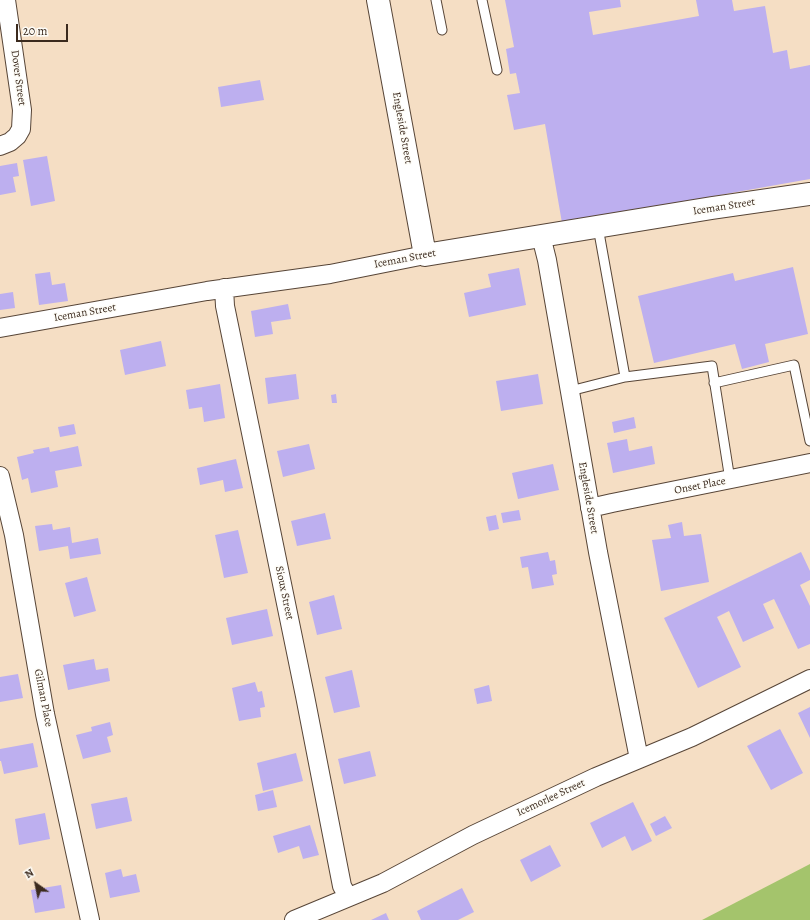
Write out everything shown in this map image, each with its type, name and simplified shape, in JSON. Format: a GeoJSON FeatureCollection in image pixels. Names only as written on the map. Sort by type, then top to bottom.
{"type":"FeatureCollection","features":[{"type":"Feature","properties":{"kind":"main road","name":"Engleside Street"},"geometry":{"type":"LineString","coordinates":[[378,0],[425,255]]}},
{"type":"Feature","properties":{"kind":"main road","name":"Iceman Street"},"geometry":{"type":"LineString","coordinates":[[425,255],[810,194]]}},
{"type":"Feature","properties":{"kind":"street","name":"Dover Street"},"geometry":{"type":"LineString","coordinates":[[0,146],[17,136],[21,129],[22,110],[6,0]]}},
{"type":"Feature","properties":{"kind":"street","name":"Engleside Street"},"geometry":{"type":"LineString","coordinates":[[541,236],[590,508],[639,759]]}},
{"type":"Feature","properties":{"kind":"street","name":"Iceman Street"},"geometry":{"type":"LineString","coordinates":[[0,328],[224,288],[330,274],[425,255]]}},
{"type":"Feature","properties":{"kind":"street","name":"Sioux Street"},"geometry":{"type":"LineString","coordinates":[[224,288],[225,306],[305,696],[342,886],[348,897]]}},
{"type":"Feature","properties":{"kind":"street","name":"Onset Place"},"geometry":{"type":"LineString","coordinates":[[590,508],[810,463]]}},
{"type":"Feature","properties":{"kind":"street","name":"Gilman Place"},"geometry":{"type":"LineString","coordinates":[[0,476],[14,535],[45,714],[90,920]]}},
{"type":"Feature","properties":{"kind":"street","name":"Icemorlee Street"},"geometry":{"type":"LineString","coordinates":[[294,920],[383,883],[473,835],[596,777],[692,737],[810,679]]}},
{"type":"Feature","properties":{"kind":"lane"},"geometry":{"type":"LineString","coordinates":[[436,0],[442,30]]}},
{"type":"Feature","properties":{"kind":"lane"},"geometry":{"type":"LineString","coordinates":[[482,0],[497,70]]}},
{"type":"Feature","properties":{"kind":"lane"},"geometry":{"type":"LineString","coordinates":[[598,227],[625,377]]}},
{"type":"Feature","properties":{"kind":"lane"},"geometry":{"type":"LineString","coordinates":[[714,383],[794,365],[810,441]]}},
{"type":"Feature","properties":{"kind":"lane"},"geometry":{"type":"LineString","coordinates":[[570,391],[625,377],[712,366],[730,480]]}},
{"type":"Feature","properties":{"kind":"green space"},"geometry":{"type":"Polygon","coordinates":[[[810,864],[810,920],[702,920],[810,864]]]}},
{"type":"Feature","properties":{"kind":"building"},"geometry":{"type":"Polygon","coordinates":[[[505,0],[620,0],[621,7],[589,12],[593,35],[699,16],[696,0],[732,0],[734,11],[765,6],[773,53],[787,50],[790,69],[810,65],[810,179],[562,223],[545,124],[514,130],[507,95],[520,93],[516,73],[510,74],[506,49],[514,47],[505,0]]]}},
{"type":"Feature","properties":{"kind":"building"},"geometry":{"type":"Polygon","coordinates":[[[260,80],[264,100],[221,107],[218,87],[260,80]]]}},
{"type":"Feature","properties":{"kind":"building"},"geometry":{"type":"Polygon","coordinates":[[[47,156],[55,201],[31,206],[23,160],[47,156]]]}},
{"type":"Feature","properties":{"kind":"building"},"geometry":{"type":"Polygon","coordinates":[[[17,163],[19,176],[13,177],[16,192],[0,195],[0,166],[17,163]]]}},
{"type":"Feature","properties":{"kind":"building"},"geometry":{"type":"Polygon","coordinates":[[[793,267],[808,334],[765,344],[769,362],[742,369],[735,344],[654,363],[638,296],[733,273],[735,281],[793,267]]]}},
{"type":"Feature","properties":{"kind":"building"},"geometry":{"type":"Polygon","coordinates":[[[519,268],[526,305],[469,317],[464,293],[491,287],[488,274],[519,268]]]}},
{"type":"Feature","properties":{"kind":"building"},"geometry":{"type":"Polygon","coordinates":[[[50,272],[52,285],[65,283],[68,301],[39,305],[35,274],[50,272]]]}},
{"type":"Feature","properties":{"kind":"building"},"geometry":{"type":"Polygon","coordinates":[[[13,292],[15,308],[0,310],[0,294],[13,292]]]}},
{"type":"Feature","properties":{"kind":"building"},"geometry":{"type":"Polygon","coordinates":[[[288,304],[291,319],[271,322],[273,334],[255,337],[251,311],[288,304]]]}},
{"type":"Feature","properties":{"kind":"building"},"geometry":{"type":"Polygon","coordinates":[[[161,341],[166,366],[125,375],[120,350],[161,341]]]}},
{"type":"Feature","properties":{"kind":"building"},"geometry":{"type":"Polygon","coordinates":[[[296,374],[299,399],[268,404],[265,378],[296,374]]]}},
{"type":"Feature","properties":{"kind":"building"},"geometry":{"type":"Polygon","coordinates":[[[538,374],[543,404],[501,411],[496,381],[538,374]]]}},
{"type":"Feature","properties":{"kind":"building"},"geometry":{"type":"Polygon","coordinates":[[[220,384],[225,418],[204,422],[202,407],[189,409],[186,390],[220,384]]]}},
{"type":"Feature","properties":{"kind":"building"},"geometry":{"type":"Polygon","coordinates":[[[336,394],[337,403],[332,403],[331,395],[336,394]]]}},
{"type":"Feature","properties":{"kind":"building"},"geometry":{"type":"Polygon","coordinates":[[[634,417],[636,428],[614,433],[612,422],[634,417]]]}},
{"type":"Feature","properties":{"kind":"building"},"geometry":{"type":"Polygon","coordinates":[[[74,424],[76,434],[60,437],[58,427],[74,424]]]}},
{"type":"Feature","properties":{"kind":"building"},"geometry":{"type":"Polygon","coordinates":[[[627,439],[629,451],[652,446],[655,464],[613,473],[607,443],[627,439]]]}},
{"type":"Feature","properties":{"kind":"building"},"geometry":{"type":"Polygon","coordinates":[[[309,444],[315,469],[283,477],[277,451],[309,444]]]}},
{"type":"Feature","properties":{"kind":"building"},"geometry":{"type":"Polygon","coordinates":[[[78,446],[82,466],[55,471],[58,487],[31,493],[28,478],[22,480],[17,457],[34,453],[33,450],[49,447],[50,452],[78,446]]]}},
{"type":"Feature","properties":{"kind":"building"},"geometry":{"type":"Polygon","coordinates":[[[236,459],[243,488],[225,492],[223,480],[200,485],[197,468],[236,459]]]}},
{"type":"Feature","properties":{"kind":"building"},"geometry":{"type":"Polygon","coordinates":[[[553,464],[559,490],[518,499],[512,473],[553,464]]]}},
{"type":"Feature","properties":{"kind":"building"},"geometry":{"type":"Polygon","coordinates":[[[519,510],[521,520],[503,523],[501,513],[519,510]]]}},
{"type":"Feature","properties":{"kind":"building"},"geometry":{"type":"Polygon","coordinates":[[[325,513],[331,539],[297,546],[291,521],[325,513]]]}},
{"type":"Feature","properties":{"kind":"building"},"geometry":{"type":"Polygon","coordinates":[[[496,515],[499,529],[489,531],[486,517],[496,515]]]}},
{"type":"Feature","properties":{"kind":"building"},"geometry":{"type":"Polygon","coordinates":[[[682,522],[684,536],[701,534],[709,582],[661,591],[652,540],[671,538],[668,525],[682,522]]]}},
{"type":"Feature","properties":{"kind":"building"},"geometry":{"type":"Polygon","coordinates":[[[52,524],[53,530],[70,527],[72,543],[98,538],[101,554],[70,559],[68,546],[39,551],[35,526],[52,524]]]}},
{"type":"Feature","properties":{"kind":"building"},"geometry":{"type":"Polygon","coordinates":[[[238,530],[248,573],[224,578],[215,535],[238,530]]]}},
{"type":"Feature","properties":{"kind":"building"},"geometry":{"type":"Polygon","coordinates":[[[548,552],[550,561],[555,560],[557,574],[552,575],[554,585],[532,589],[528,567],[522,568],[520,557],[548,552]]]}},
{"type":"Feature","properties":{"kind":"building"},"geometry":{"type":"Polygon","coordinates":[[[801,552],[810,571],[810,580],[800,585],[810,606],[810,644],[798,649],[774,599],[763,604],[774,628],[743,642],[729,611],[717,617],[741,667],[698,688],[664,618],[801,552]]]}},
{"type":"Feature","properties":{"kind":"building"},"geometry":{"type":"Polygon","coordinates":[[[87,577],[96,611],[74,617],[65,583],[87,577]]]}},
{"type":"Feature","properties":{"kind":"building"},"geometry":{"type":"Polygon","coordinates":[[[334,595],[342,629],[317,635],[309,602],[334,595]]]}},
{"type":"Feature","properties":{"kind":"building"},"geometry":{"type":"Polygon","coordinates":[[[267,609],[273,636],[232,645],[226,618],[267,609]]]}},
{"type":"Feature","properties":{"kind":"building"},"geometry":{"type":"Polygon","coordinates":[[[94,659],[96,670],[108,668],[110,681],[68,690],[63,665],[94,659]]]}},
{"type":"Feature","properties":{"kind":"building"},"geometry":{"type":"Polygon","coordinates":[[[352,670],[360,707],[334,713],[325,677],[352,670]]]}},
{"type":"Feature","properties":{"kind":"building"},"geometry":{"type":"Polygon","coordinates":[[[18,674],[23,698],[0,702],[0,677],[18,674]]]}},
{"type":"Feature","properties":{"kind":"building"},"geometry":{"type":"Polygon","coordinates":[[[255,682],[258,692],[262,691],[265,707],[260,708],[261,717],[239,721],[232,688],[255,682]]]}},
{"type":"Feature","properties":{"kind":"building"},"geometry":{"type":"Polygon","coordinates":[[[489,685],[492,701],[477,704],[474,689],[489,685]]]}},
{"type":"Feature","properties":{"kind":"building"},"geometry":{"type":"Polygon","coordinates":[[[810,707],[810,738],[798,713],[810,707]]]}},
{"type":"Feature","properties":{"kind":"building"},"geometry":{"type":"Polygon","coordinates":[[[110,722],[113,735],[107,737],[111,752],[83,759],[76,735],[92,731],[91,727],[110,722]]]}},
{"type":"Feature","properties":{"kind":"building"},"geometry":{"type":"Polygon","coordinates":[[[780,729],[803,773],[771,790],[747,746],[780,729]]]}},
{"type":"Feature","properties":{"kind":"building"},"geometry":{"type":"Polygon","coordinates":[[[33,743],[38,767],[4,774],[0,761],[0,749],[33,743]]]}},
{"type":"Feature","properties":{"kind":"building"},"geometry":{"type":"Polygon","coordinates":[[[370,751],[376,776],[344,784],[338,759],[370,751]]]}},
{"type":"Feature","properties":{"kind":"building"},"geometry":{"type":"Polygon","coordinates":[[[296,753],[303,781],[263,791],[257,763],[296,753]]]}},
{"type":"Feature","properties":{"kind":"building"},"geometry":{"type":"Polygon","coordinates":[[[273,790],[277,807],[258,811],[255,795],[273,790]]]}},
{"type":"Feature","properties":{"kind":"building"},"geometry":{"type":"Polygon","coordinates":[[[127,797],[132,821],[96,829],[91,804],[127,797]]]}},
{"type":"Feature","properties":{"kind":"building"},"geometry":{"type":"Polygon","coordinates":[[[633,802],[652,841],[632,851],[625,836],[602,848],[590,823],[633,802]]]}},
{"type":"Feature","properties":{"kind":"building"},"geometry":{"type":"Polygon","coordinates":[[[45,813],[50,839],[19,845],[15,819],[45,813]]]}},
{"type":"Feature","properties":{"kind":"building"},"geometry":{"type":"Polygon","coordinates":[[[665,816],[672,828],[656,836],[650,824],[665,816]]]}},
{"type":"Feature","properties":{"kind":"building"},"geometry":{"type":"Polygon","coordinates":[[[310,825],[319,855],[303,859],[299,846],[278,853],[273,836],[310,825]]]}},
{"type":"Feature","properties":{"kind":"building"},"geometry":{"type":"Polygon","coordinates":[[[550,845],[561,866],[531,882],[520,860],[550,845]]]}},
{"type":"Feature","properties":{"kind":"building"},"geometry":{"type":"Polygon","coordinates":[[[121,869],[123,877],[136,874],[140,892],[110,898],[105,873],[121,869]]]}},
{"type":"Feature","properties":{"kind":"building"},"geometry":{"type":"Polygon","coordinates":[[[61,885],[65,908],[35,913],[31,890],[61,885]]]}},
{"type":"Feature","properties":{"kind":"building"},"geometry":{"type":"Polygon","coordinates":[[[462,888],[474,912],[458,920],[421,920],[417,911],[462,888]]]}},
{"type":"Feature","properties":{"kind":"building"},"geometry":{"type":"Polygon","coordinates":[[[386,913],[389,920],[371,920],[386,913]]]}}]}
